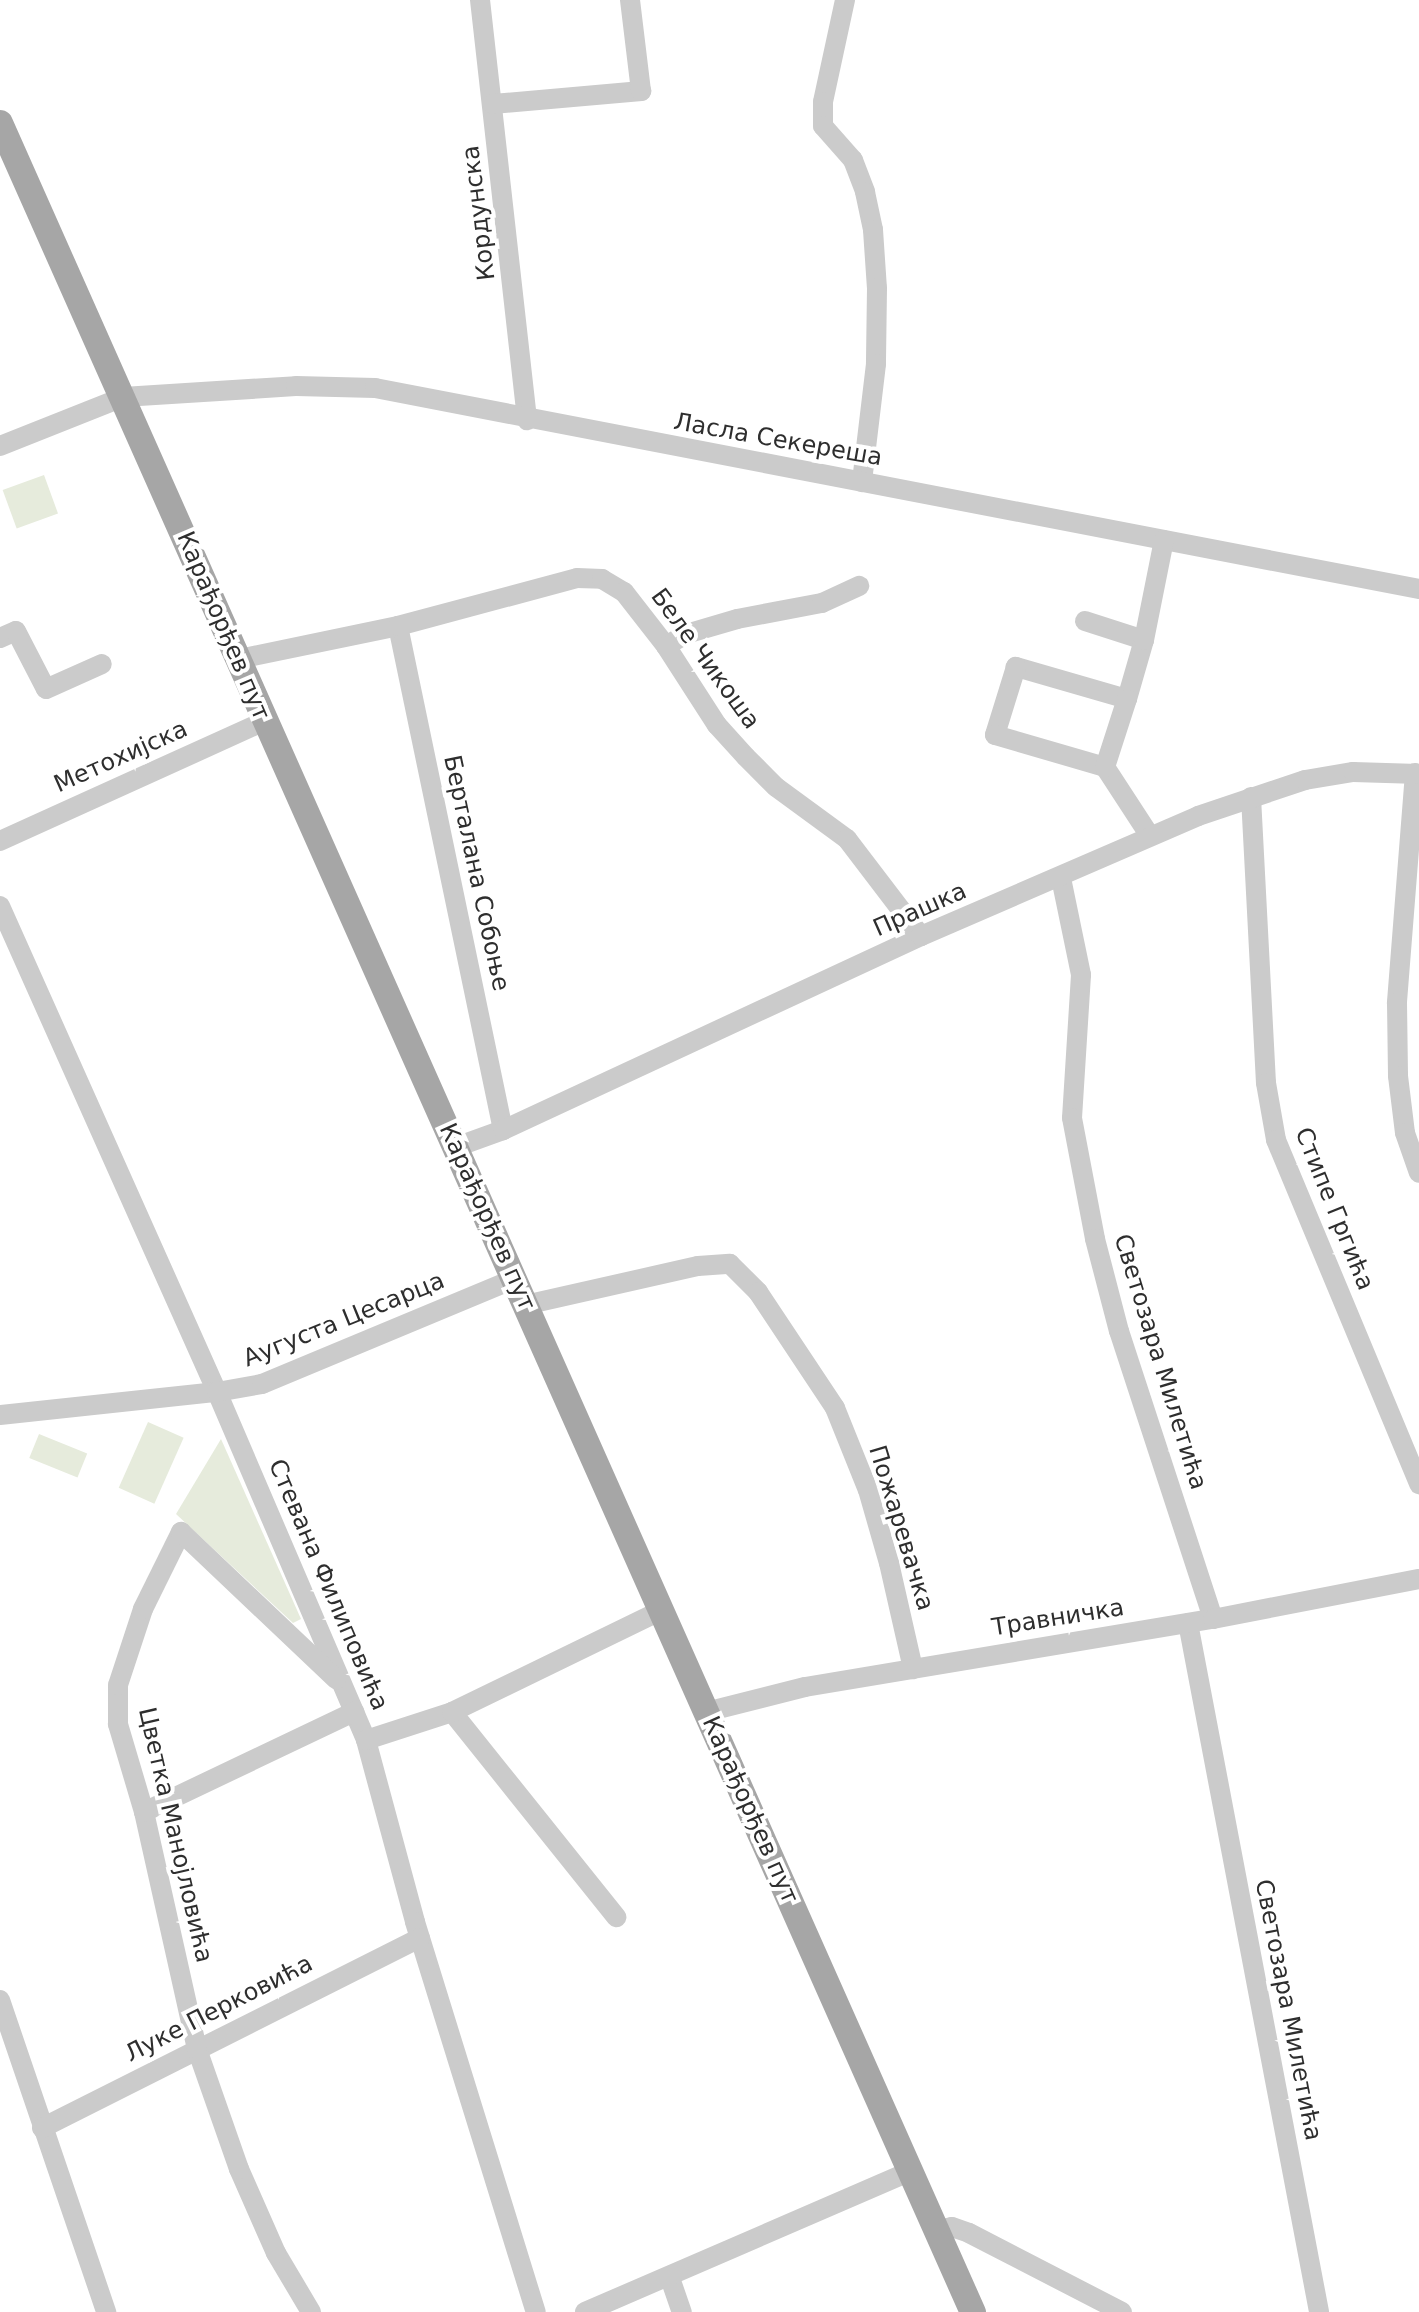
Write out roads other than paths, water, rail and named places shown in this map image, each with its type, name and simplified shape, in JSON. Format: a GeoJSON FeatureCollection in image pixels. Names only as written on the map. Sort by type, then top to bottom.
{"type":"FeatureCollection","features":[{"type":"Feature","properties":{"kind":"main road","name":"Карађорђев пут"},"geometry":{"type":"LineString","coordinates":[[0,123],[973,2312]]}},
{"type":"Feature","properties":{"kind":"street","name":"Кордунска"},"geometry":{"type":"LineString","coordinates":[[480,0],[527,420]]}},
{"type":"Feature","properties":{"kind":"street"},"geometry":{"type":"LineString","coordinates":[[493,104],[641,91],[630,0]]}},
{"type":"Feature","properties":{"kind":"street"},"geometry":{"type":"LineString","coordinates":[[845,0],[823,102],[823,126],[853,160],[865,192],[873,230],[877,288],[876,364],[862,482]]}},
{"type":"Feature","properties":{"kind":"street","name":"Ласла Секереша"},"geometry":{"type":"LineString","coordinates":[[0,446],[123,397],[296,386],[375,388],[527,420],[1419,589]]}},
{"type":"Feature","properties":{"kind":"street"},"geometry":{"type":"LineString","coordinates":[[1105,767],[1144,640],[1164,540]]}},
{"type":"Feature","properties":{"kind":"street","name":"Беле Чикоша"},"geometry":{"type":"LineString","coordinates":[[239,659],[398,626],[577,578],[602,579],[624,592],[666,646],[717,725],[776,787],[847,839],[921,936]]}},
{"type":"Feature","properties":{"kind":"street"},"geometry":{"type":"LineString","coordinates":[[666,646],[686,634],[737,619],[822,603],[859,586]]}},
{"type":"Feature","properties":{"kind":"street"},"geometry":{"type":"LineString","coordinates":[[1085,621],[1144,640]]}},
{"type":"Feature","properties":{"kind":"street","name":"Берталана Собоње"},"geometry":{"type":"LineString","coordinates":[[398,626],[503,1130]]}},
{"type":"Feature","properties":{"kind":"street"},"geometry":{"type":"LineString","coordinates":[[0,638],[16,631],[46,689],[102,664]]}},
{"type":"Feature","properties":{"kind":"street"},"geometry":{"type":"LineString","coordinates":[[1127,699],[1016,667],[995,735],[1105,767],[1150,836]]}},
{"type":"Feature","properties":{"kind":"street","name":"Метохијска"},"geometry":{"type":"LineString","coordinates":[[0,841],[264,721]]}},
{"type":"Feature","properties":{"kind":"street","name":"Прашка"},"geometry":{"type":"LineString","coordinates":[[456,1147],[503,1130],[921,936],[1061,878],[1150,836],[1305,780],[1353,772],[1417,774]]}},
{"type":"Feature","properties":{"kind":"street"},"geometry":{"type":"LineString","coordinates":[[1417,774],[1397,1003],[1398,1076],[1405,1133],[1419,1173]]}},
{"type":"Feature","properties":{"kind":"street","name":"Стипе Гргића"},"geometry":{"type":"LineString","coordinates":[[1251,797],[1266,1083],[1276,1140],[1419,1484]]}},
{"type":"Feature","properties":{"kind":"street","name":"Светозара Милетића"},"geometry":{"type":"LineString","coordinates":[[1061,878],[1081,975],[1072,1118],[1095,1239],[1119,1331],[1213,1619]]}},
{"type":"Feature","properties":{"kind":"street","name":"Стевана Филиповића"},"geometry":{"type":"LineString","coordinates":[[0,906],[217,1392],[366,1740],[420,1938],[536,2312]]}},
{"type":"Feature","properties":{"kind":"street","name":"Пожаревачка"},"geometry":{"type":"LineString","coordinates":[[525,1305],[698,1266],[730,1264],[758,1292],[835,1408],[868,1490],[889,1563],[913,1669]]}},
{"type":"Feature","properties":{"kind":"street","name":"Аугуста Цесарца"},"geometry":{"type":"LineString","coordinates":[[0,1415],[217,1392],[262,1384],[512,1280]]}},
{"type":"Feature","properties":{"kind":"street","name":"Цветка Манојловића"},"geometry":{"type":"LineString","coordinates":[[311,2312],[276,2253],[239,2169],[197,2049],[144,1812],[118,1724],[118,1685],[143,1609],[181,1532],[344,1687]]}},
{"type":"Feature","properties":{"kind":"street","name":"Травничка"},"geometry":{"type":"LineString","coordinates":[[706,1712],[805,1687],[1213,1619],[1419,1579]]}},
{"type":"Feature","properties":{"kind":"street"},"geometry":{"type":"LineString","coordinates":[[366,1740],[452,1712],[660,1611]]}},
{"type":"Feature","properties":{"kind":"street","name":"Светозара Милетића"},"geometry":{"type":"LineString","coordinates":[[1188,1623],[1319,2312]]}},
{"type":"Feature","properties":{"kind":"street"},"geometry":{"type":"LineString","coordinates":[[144,1812],[354,1712]]}},
{"type":"Feature","properties":{"kind":"street"},"geometry":{"type":"LineString","coordinates":[[452,1712],[616,1917]]}},
{"type":"Feature","properties":{"kind":"street","name":"Луке Перковића"},"geometry":{"type":"LineString","coordinates":[[42,2128],[420,1938]]}},
{"type":"Feature","properties":{"kind":"street"},"geometry":{"type":"LineString","coordinates":[[0,2000],[106,2312]]}},
{"type":"Feature","properties":{"kind":"street"},"geometry":{"type":"LineString","coordinates":[[585,2312],[670,2278],[911,2171]]}},
{"type":"Feature","properties":{"kind":"street"},"geometry":{"type":"LineString","coordinates":[[938,2230],[952,2227],[969,2233],[1122,2312]]}},
{"type":"Feature","properties":{"kind":"street"},"geometry":{"type":"LineString","coordinates":[[670,2278],[682,2312]]}}]}
